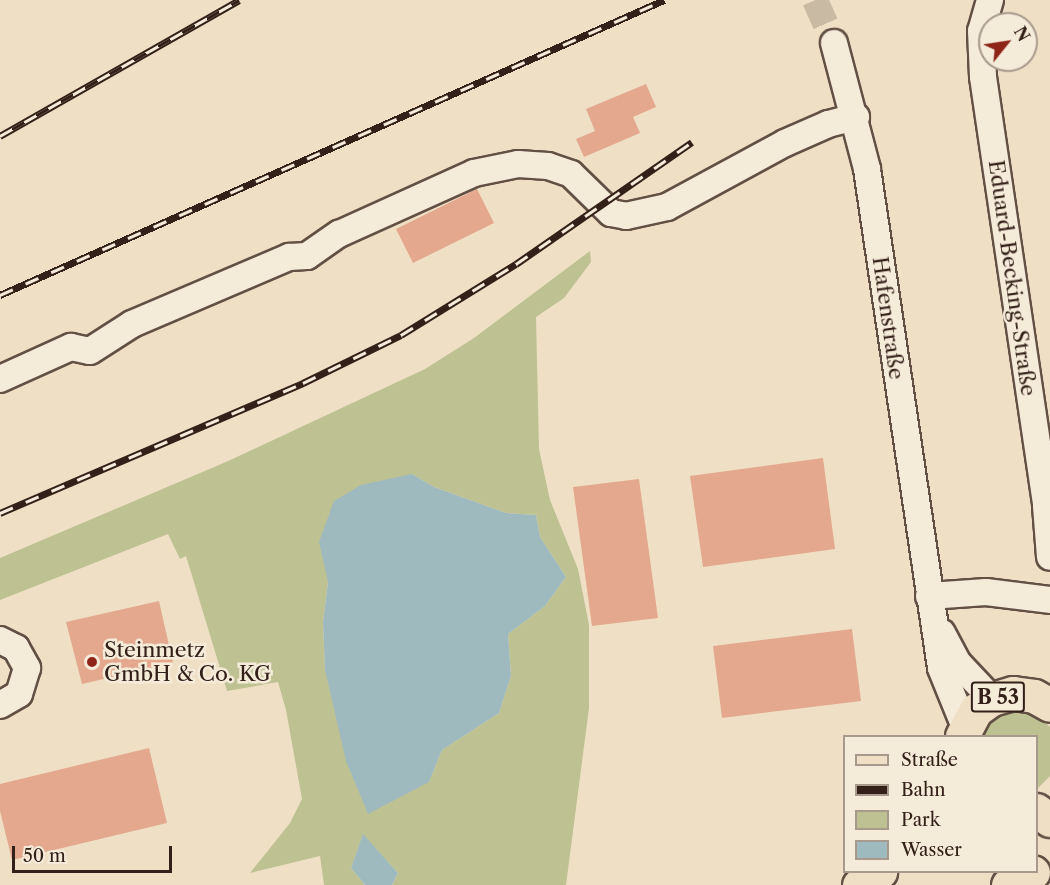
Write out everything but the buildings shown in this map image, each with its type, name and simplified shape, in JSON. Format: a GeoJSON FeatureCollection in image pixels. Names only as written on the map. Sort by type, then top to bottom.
{"type":"FeatureCollection","features":[{"type":"Feature","properties":{"kind":"main road","name":"B 53"},"geometry":{"type":"LineString","coordinates":[[964,732],[976,710],[992,699],[1013,693],[1034,696],[1050,705]]}},
{"type":"Feature","properties":{"kind":"main road"},"geometry":{"type":"LineString","coordinates":[[859,885],[878,873]]}},
{"type":"Feature","properties":{"kind":"street","name":"Eduard-Becking-Straße"},"geometry":{"type":"LineString","coordinates":[[990,0],[981,31],[982,77],[1050,557]]}},
{"type":"Feature","properties":{"kind":"street","name":"Hafenstraße"},"geometry":{"type":"LineString","coordinates":[[834,43],[856,117],[940,668],[964,732]]}},
{"type":"Feature","properties":{"kind":"street"},"geometry":{"type":"LineString","coordinates":[[0,379],[71,347],[90,351],[132,324],[289,257],[307,256],[339,234],[474,173],[518,164],[554,167],[581,182],[611,213],[626,216],[667,207],[802,135],[856,117]]}},
{"type":"Feature","properties":{"kind":"street"},"geometry":{"type":"LineString","coordinates":[[929,596],[986,592],[1050,600]]}},
{"type":"Feature","properties":{"kind":"street","name":"Hafenstraße"},"geometry":{"type":"LineString","coordinates":[[929,596],[946,646],[973,682],[992,699]]}},
{"type":"Feature","properties":{"kind":"street"},"geometry":{"type":"LineString","coordinates":[[0,640],[16,648],[27,668],[19,694],[0,705]]}},
{"type":"Feature","properties":{"kind":"green space"},"geometry":{"type":"Polygon","coordinates":[[[590,251],[591,262],[564,298],[536,317],[539,449],[550,500],[578,569],[589,625],[589,708],[566,885],[392,885],[398,873],[363,835],[351,868],[365,885],[324,885],[320,856],[250,873],[290,823],[302,799],[286,710],[278,682],[227,691],[186,556],[180,559],[168,534],[0,600],[0,558],[226,462],[425,369],[474,338],[590,251]],[[412,474],[328,582],[323,622],[325,670],[338,712],[429,782],[442,750],[499,713],[511,676],[508,634],[545,606],[566,577],[540,537],[536,515],[506,513],[434,487],[412,474]]]}},
{"type":"Feature","properties":{"kind":"green space"},"geometry":{"type":"Polygon","coordinates":[[[1015,708],[1039,716],[1050,727],[1050,776],[1038,788],[1038,735],[976,735],[991,716],[1015,708]]]}},
{"type":"Feature","properties":{"kind":"water"},"geometry":{"type":"Polygon","coordinates":[[[412,474],[434,487],[506,513],[536,515],[540,537],[566,577],[545,606],[508,634],[511,676],[499,713],[442,750],[429,782],[368,814],[346,761],[325,670],[323,622],[328,582],[319,542],[334,501],[361,485],[412,474]]]}},
{"type":"Feature","properties":{"kind":"water"},"geometry":{"type":"Polygon","coordinates":[[[363,834],[398,873],[392,885],[365,885],[351,868],[363,834]]]}},
{"type":"Feature","properties":{"kind":"tunnel"},"geometry":{"type":"LineString","coordinates":[[815,0],[834,43]]}},
{"type":"Feature","properties":{"kind":"railway"},"geometry":{"type":"LineString","coordinates":[[0,136],[239,0]]}},
{"type":"Feature","properties":{"kind":"railway"},"geometry":{"type":"LineString","coordinates":[[0,295],[664,0]]}},
{"type":"Feature","properties":{"kind":"railway"},"geometry":{"type":"LineString","coordinates":[[0,513],[303,383],[401,335],[516,264],[692,142]]}},
{"type":"Feature","properties":{"kind":"place","name":"Steinmetz GmbH & Co. KG"},"geometry":{"type":"Point","coordinates":[92,662]}}]}
